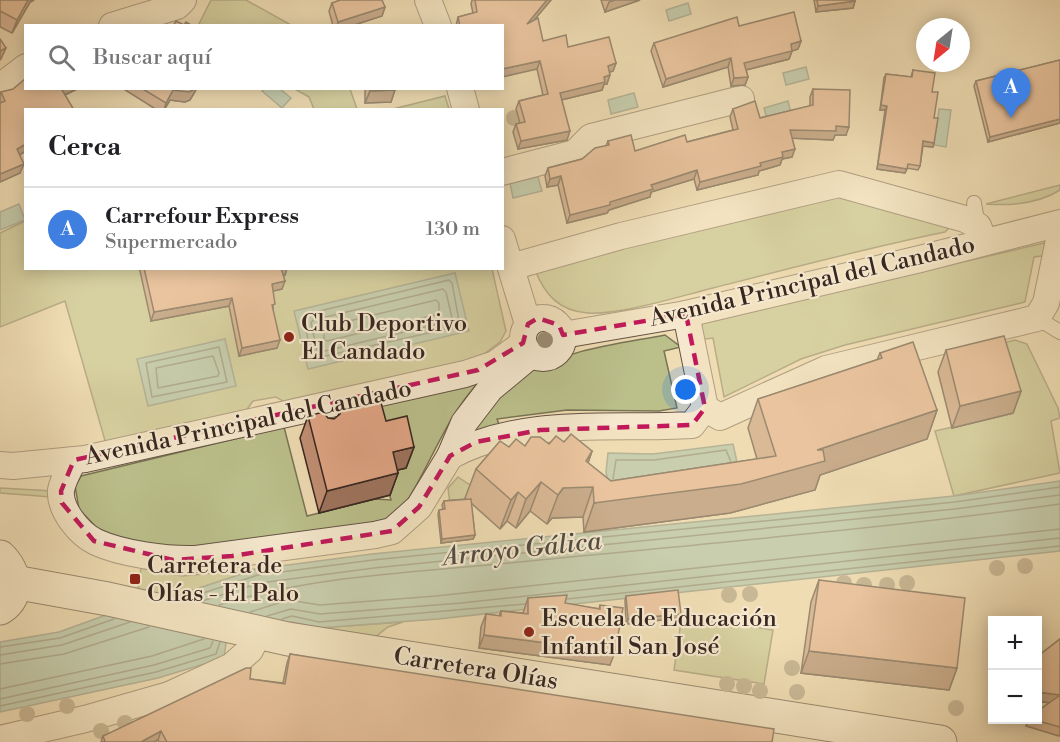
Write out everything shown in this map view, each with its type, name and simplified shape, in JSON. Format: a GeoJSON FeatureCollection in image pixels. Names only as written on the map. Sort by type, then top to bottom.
{"type":"FeatureCollection","features":[{"type":"Feature","properties":{"kind":"main road","name":"Carretera Olías"},"geometry":{"type":"LineString","coordinates":[[5,582],[139,606],[259,633],[838,734],[921,740]]}},
{"type":"Feature","properties":{"kind":"street"},"geometry":{"type":"LineString","coordinates":[[118,24],[177,6],[183,0]]}},
{"type":"Feature","properties":{"kind":"street"},"geometry":{"type":"LineString","coordinates":[[429,0],[437,24]]}},
{"type":"Feature","properties":{"kind":"street"},"geometry":{"type":"LineString","coordinates":[[0,87],[24,69]]}},
{"type":"Feature","properties":{"kind":"street"},"geometry":{"type":"LineString","coordinates":[[461,90],[465,108]]}},
{"type":"Feature","properties":{"kind":"street"},"geometry":{"type":"LineString","coordinates":[[504,171],[575,153],[591,137],[741,99]]}},
{"type":"Feature","properties":{"kind":"street"},"geometry":{"type":"LineString","coordinates":[[511,267],[637,232],[839,184],[979,223]]}},
{"type":"Feature","properties":{"kind":"street","name":"Avenida Principal del Candado"},"geometry":{"type":"LineString","coordinates":[[0,465],[13,466],[74,460],[321,415],[495,364],[528,341],[541,359],[550,358],[558,353],[563,344],[563,335],[686,314],[920,259],[979,223],[1060,223]]}},
{"type":"Feature","properties":{"kind":"street"},"geometry":{"type":"LineString","coordinates":[[686,314],[705,408],[720,417],[826,369],[925,354],[1037,318],[1046,303],[1060,235]]}},
{"type":"Feature","properties":{"kind":"street"},"geometry":{"type":"LineString","coordinates":[[74,460],[61,491],[65,512],[78,527],[94,541],[173,560],[232,556],[392,531],[419,507],[450,456],[464,423],[528,341],[504,245]]}},
{"type":"Feature","properties":{"kind":"street"},"geometry":{"type":"LineString","coordinates":[[450,456],[476,442],[540,430],[692,425],[705,408]]}},
{"type":"Feature","properties":{"kind":"street"},"geometry":{"type":"LineString","coordinates":[[0,739],[85,719],[169,695],[232,666],[250,650],[259,633]]}},
{"type":"Feature","properties":{"kind":"lane"},"geometry":{"type":"LineString","coordinates":[[1037,318],[1060,332]]}},
{"type":"Feature","properties":{"kind":"highlighted area"},"geometry":{"type":"Polygon","coordinates":[[[686,314],[705,408],[692,425],[540,430],[476,442],[450,456],[419,507],[392,531],[232,556],[173,560],[94,541],[62,503],[61,491],[74,460],[478,370],[523,343],[528,324],[538,318],[559,325],[563,335],[686,314]]]}},
{"type":"Feature","properties":{"kind":"green space"},"geometry":{"type":"Polygon","coordinates":[[[211,0],[246,0],[289,24],[199,24],[211,0]]]}},
{"type":"Feature","properties":{"kind":"green space"},"geometry":{"type":"Polygon","coordinates":[[[297,90],[350,90],[357,108],[314,108],[309,97],[297,90]]]}},
{"type":"Feature","properties":{"kind":"green space"},"geometry":{"type":"Polygon","coordinates":[[[445,96],[449,108],[397,108],[445,96]]]}},
{"type":"Feature","properties":{"kind":"green space"},"geometry":{"type":"Polygon","coordinates":[[[1060,185],[1060,190],[1052,195],[1034,201],[1005,205],[986,204],[1060,185]]]}},
{"type":"Feature","properties":{"kind":"green space"},"geometry":{"type":"Polygon","coordinates":[[[840,196],[946,220],[949,228],[945,232],[829,258],[650,304],[601,313],[578,312],[561,305],[543,287],[535,270],[538,265],[840,196]]]}},
{"type":"Feature","properties":{"kind":"green space","name":"Club Deportivo El Candado"},"geometry":{"type":"Polygon","coordinates":[[[24,221],[24,270],[492,270],[506,331],[500,342],[480,357],[292,406],[276,397],[253,401],[243,415],[106,444],[65,301],[0,327],[0,233],[24,221]]]}},
{"type":"Feature","properties":{"kind":"green space"},"geometry":{"type":"Polygon","coordinates":[[[1044,243],[1048,245],[1050,255],[1034,257],[1025,302],[845,345],[801,359],[724,397],[713,338],[698,340],[699,326],[704,323],[1044,243]]]}},
{"type":"Feature","properties":{"kind":"green space"},"geometry":{"type":"Polygon","coordinates":[[[665,335],[681,347],[664,351],[677,408],[659,411],[567,410],[497,419],[502,431],[474,431],[474,420],[499,396],[519,379],[542,366],[593,348],[665,335]]]}},
{"type":"Feature","properties":{"kind":"green space"},"geometry":{"type":"Polygon","coordinates":[[[1015,340],[1027,344],[1058,408],[1060,418],[1051,421],[1060,473],[954,496],[935,431],[1013,413],[978,349],[1015,340]]]}},
{"type":"Feature","properties":{"kind":"green space"},"geometry":{"type":"Polygon","coordinates":[[[479,382],[449,423],[409,498],[402,508],[382,523],[187,549],[121,539],[97,528],[79,509],[75,486],[81,476],[284,427],[307,516],[375,499],[391,500],[365,409],[479,382]]]}},
{"type":"Feature","properties":{"kind":"green space"},"geometry":{"type":"Polygon","coordinates":[[[458,477],[470,485],[471,499],[452,520],[448,488],[458,477]]]}},
{"type":"Feature","properties":{"kind":"green space"},"geometry":{"type":"Polygon","coordinates":[[[0,488],[53,491],[51,497],[0,493],[0,488]]]}},
{"type":"Feature","properties":{"kind":"green space"},"geometry":{"type":"Polygon","coordinates":[[[141,568],[182,576],[257,569],[172,597],[138,589],[141,568]]]}},
{"type":"Feature","properties":{"kind":"green space"},"geometry":{"type":"Polygon","coordinates":[[[682,615],[773,630],[764,684],[674,670],[682,615]]]}},
{"type":"Feature","properties":{"kind":"green space"},"geometry":{"type":"Polygon","coordinates":[[[403,622],[388,627],[374,638],[319,628],[403,622]]]}},
{"type":"Feature","properties":{"kind":"water"},"geometry":{"type":"Polygon","coordinates":[[[688,3],[691,14],[669,21],[666,10],[688,3]]]}},
{"type":"Feature","properties":{"kind":"water"},"geometry":{"type":"Polygon","coordinates":[[[806,67],[809,79],[786,85],[783,73],[806,67]]]}},
{"type":"Feature","properties":{"kind":"water"},"geometry":{"type":"Polygon","coordinates":[[[281,90],[291,98],[282,108],[262,91],[281,90]]]}},
{"type":"Feature","properties":{"kind":"water"},"geometry":{"type":"Polygon","coordinates":[[[634,93],[638,107],[611,114],[608,100],[634,93]]]}},
{"type":"Feature","properties":{"kind":"water"},"geometry":{"type":"Polygon","coordinates":[[[788,101],[791,113],[767,120],[764,108],[788,101]]]}},
{"type":"Feature","properties":{"kind":"water"},"geometry":{"type":"Polygon","coordinates":[[[939,109],[951,110],[946,147],[934,145],[939,109]]]}},
{"type":"Feature","properties":{"kind":"water"},"geometry":{"type":"Polygon","coordinates":[[[538,177],[542,191],[513,198],[510,183],[538,177]]]}},
{"type":"Feature","properties":{"kind":"water"},"geometry":{"type":"Polygon","coordinates":[[[19,204],[24,220],[0,230],[0,212],[19,204]]]}},
{"type":"Feature","properties":{"kind":"water"},"geometry":{"type":"Polygon","coordinates":[[[455,273],[469,331],[308,369],[294,311],[455,273]]]}},
{"type":"Feature","properties":{"kind":"water"},"geometry":{"type":"Polygon","coordinates":[[[225,339],[236,386],[148,406],[137,359],[225,339]]]}},
{"type":"Feature","properties":{"kind":"water"},"geometry":{"type":"Polygon","coordinates":[[[733,444],[737,462],[610,493],[606,472],[608,453],[653,454],[733,444]]]}},
{"type":"Feature","properties":{"kind":"water","name":"Arroyo Gálica"},"geometry":{"type":"Polygon","coordinates":[[[1060,481],[1060,551],[438,619],[319,628],[292,622],[226,643],[224,658],[158,678],[0,712],[0,642],[59,632],[106,615],[172,597],[257,569],[372,554],[954,496],[1060,481]]]}},
{"type":"Feature","properties":{"kind":"building"},"geometry":{"type":"Polygon","coordinates":[[[0,0],[28,0],[17,20],[0,11],[0,0]]]}},
{"type":"Feature","properties":{"kind":"building"},"geometry":{"type":"Polygon","coordinates":[[[340,0],[382,0],[385,7],[338,22],[332,3],[340,0]]]}},
{"type":"Feature","properties":{"kind":"building"},"geometry":{"type":"Polygon","coordinates":[[[475,0],[547,0],[527,24],[538,18],[543,41],[566,35],[568,47],[609,37],[616,63],[608,66],[610,75],[604,77],[605,82],[560,93],[570,131],[521,141],[516,124],[525,122],[519,101],[548,94],[540,61],[504,69],[504,24],[460,24],[458,17],[477,12],[475,0]]]}},
{"type":"Feature","properties":{"kind":"building"},"geometry":{"type":"Polygon","coordinates":[[[817,0],[855,0],[855,1],[818,6],[817,0]]]}},
{"type":"Feature","properties":{"kind":"building"},"geometry":{"type":"Polygon","coordinates":[[[794,12],[801,41],[791,44],[792,51],[744,63],[748,77],[734,78],[731,58],[666,79],[654,43],[737,17],[739,26],[794,12]]]}},
{"type":"Feature","properties":{"kind":"building"},"geometry":{"type":"Polygon","coordinates":[[[0,39],[6,48],[0,51],[0,39]]]}},
{"type":"Feature","properties":{"kind":"building"},"geometry":{"type":"Polygon","coordinates":[[[1060,60],[1060,119],[990,137],[976,81],[1060,60]]]}},
{"type":"Feature","properties":{"kind":"building"},"geometry":{"type":"Polygon","coordinates":[[[913,70],[935,73],[932,92],[938,92],[934,118],[938,118],[934,143],[923,141],[920,166],[908,164],[907,169],[878,164],[887,106],[881,105],[886,74],[912,77],[913,70]]]}},
{"type":"Feature","properties":{"kind":"building"},"geometry":{"type":"Polygon","coordinates":[[[24,80],[24,90],[62,90],[73,108],[24,108],[24,145],[17,149],[24,164],[0,174],[0,103],[5,101],[1,92],[13,89],[24,80]]]}},
{"type":"Feature","properties":{"kind":"building"},"geometry":{"type":"Polygon","coordinates":[[[813,89],[850,90],[849,127],[836,126],[836,131],[790,130],[795,149],[782,152],[783,157],[760,163],[761,166],[700,182],[697,170],[651,185],[653,189],[610,202],[610,205],[570,215],[561,176],[550,179],[548,168],[582,159],[595,148],[609,145],[608,141],[631,135],[635,151],[685,135],[687,142],[738,129],[733,109],[755,101],[760,118],[813,105],[813,89]]]}},
{"type":"Feature","properties":{"kind":"building"},"geometry":{"type":"Polygon","coordinates":[[[144,90],[173,90],[166,103],[144,90]]]}},
{"type":"Feature","properties":{"kind":"building"},"geometry":{"type":"Polygon","coordinates":[[[144,270],[282,270],[285,281],[272,284],[275,304],[272,305],[280,340],[242,348],[232,298],[154,312],[144,270]]]}},
{"type":"Feature","properties":{"kind":"building"},"geometry":{"type":"Polygon","coordinates":[[[1004,336],[1021,391],[960,406],[946,350],[1004,336]]]}},
{"type":"Feature","properties":{"kind":"building"},"geometry":{"type":"Polygon","coordinates":[[[913,342],[937,410],[817,450],[823,450],[825,461],[741,484],[594,503],[593,487],[563,488],[558,495],[541,482],[526,499],[518,492],[511,500],[476,469],[500,441],[509,447],[516,439],[525,446],[531,437],[540,437],[549,444],[556,436],[564,442],[571,434],[592,451],[586,461],[611,481],[776,456],[758,399],[882,358],[880,353],[913,342]]]}},
{"type":"Feature","properties":{"kind":"building"},"geometry":{"type":"Polygon","coordinates":[[[380,399],[386,421],[407,416],[414,447],[393,452],[398,473],[327,491],[308,416],[323,412],[328,418],[334,419],[340,414],[341,408],[380,399]]]}},
{"type":"Feature","properties":{"kind":"building"},"geometry":{"type":"Polygon","coordinates":[[[471,499],[475,535],[442,539],[439,510],[445,509],[444,501],[471,499]]]}},
{"type":"Feature","properties":{"kind":"building"},"geometry":{"type":"Polygon","coordinates":[[[819,580],[965,598],[957,668],[809,651],[819,580]]]}},
{"type":"Feature","properties":{"kind":"building"},"geometry":{"type":"Polygon","coordinates":[[[678,590],[681,614],[628,619],[626,596],[678,590]]]}},
{"type":"Feature","properties":{"kind":"building"},"geometry":{"type":"Polygon","coordinates":[[[567,595],[565,603],[600,609],[600,605],[623,608],[615,652],[484,635],[486,614],[501,616],[501,611],[528,614],[528,598],[567,595]]]}},
{"type":"Feature","properties":{"kind":"building"},"geometry":{"type":"Polygon","coordinates":[[[1060,639],[1060,695],[1042,693],[1042,653],[1060,639]]]}},
{"type":"Feature","properties":{"kind":"building"},"geometry":{"type":"Polygon","coordinates":[[[290,654],[774,729],[772,742],[167,742],[161,731],[141,742],[103,742],[105,741],[103,736],[246,668],[251,668],[250,679],[285,684],[290,654]]]}},
{"type":"Feature","properties":{"kind":"building"},"geometry":{"type":"Polygon","coordinates":[[[1060,695],[1060,727],[1042,722],[1042,708],[1060,695]]]}},
{"type":"Feature","properties":{"kind":"place","name":"Carrefour Express"},"geometry":{"type":"Point","coordinates":[1011,118]}},
{"type":"Feature","properties":{"kind":"place","name":"Club Deportivo El Candado"},"geometry":{"type":"Point","coordinates":[289,337]}},
{"type":"Feature","properties":{"kind":"place","name":"Carretera de Olías - El Palo"},"geometry":{"type":"Point","coordinates":[135,579]}},
{"type":"Feature","properties":{"kind":"place","name":"Escuela de Educación Infantil San José"},"geometry":{"type":"Point","coordinates":[529,632]}}]}
